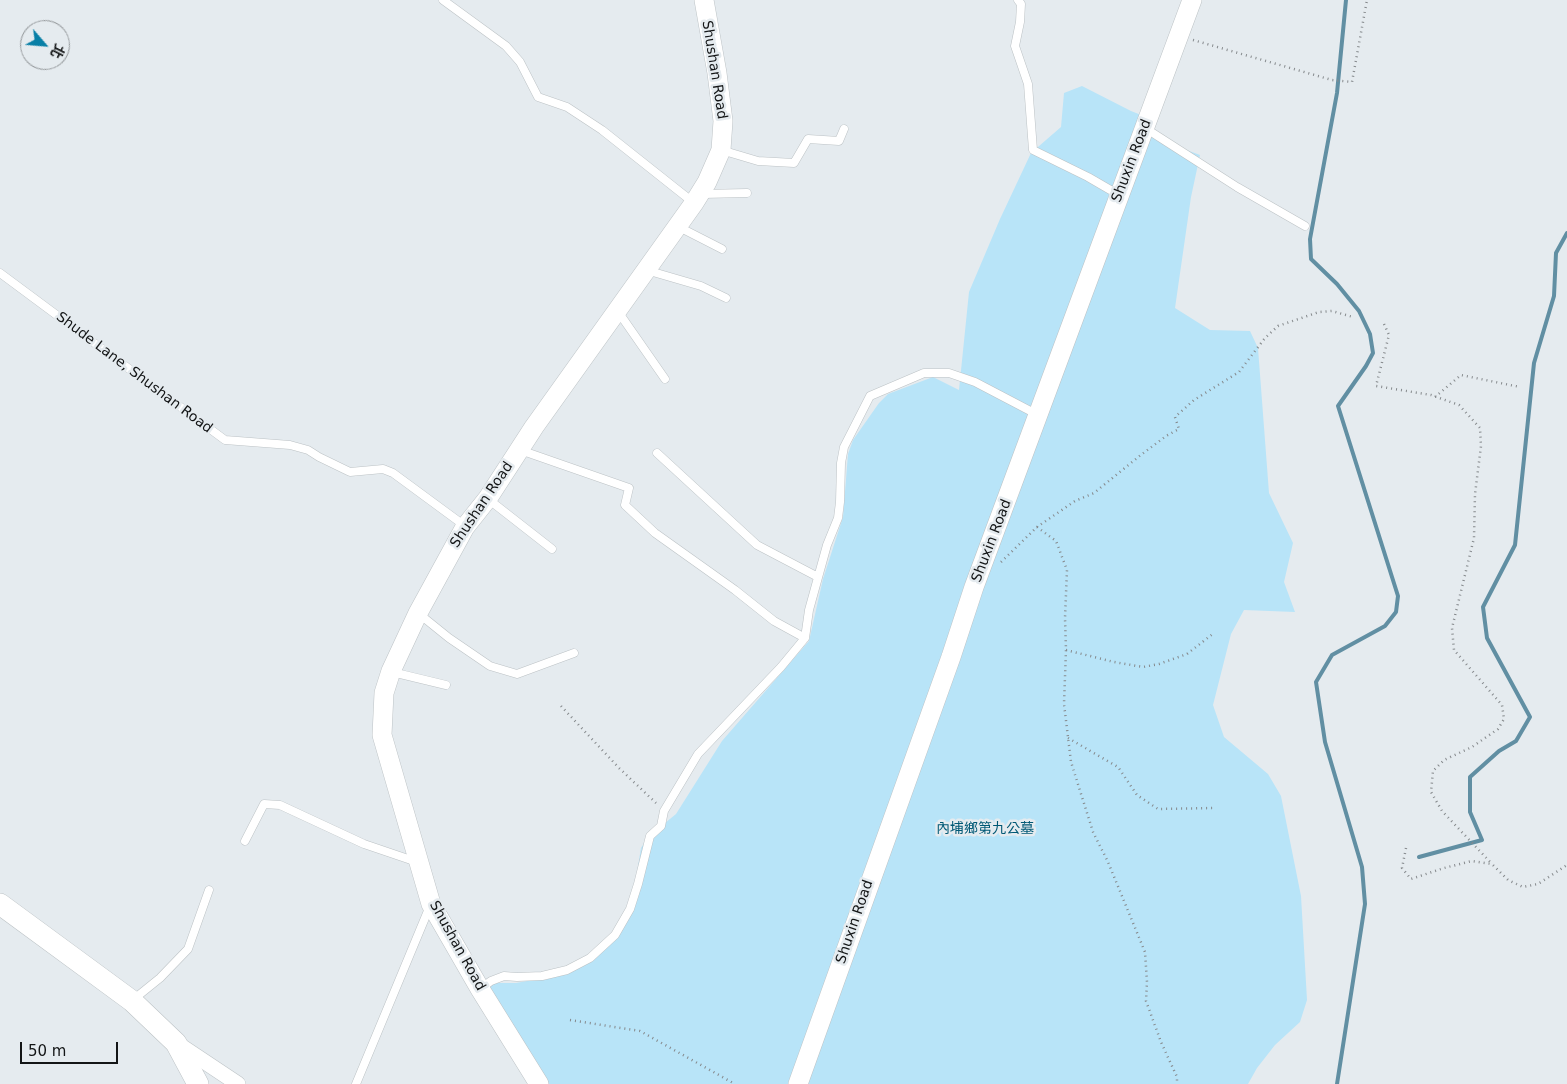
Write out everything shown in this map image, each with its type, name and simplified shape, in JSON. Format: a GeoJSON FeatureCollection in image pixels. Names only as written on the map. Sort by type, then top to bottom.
{"type":"FeatureCollection","features":[{"type":"Feature","properties":{"kind":"main road"},"geometry":{"type":"LineString","coordinates":[[0,904],[132,1000],[176,1043],[198,1084]]}},
{"type":"Feature","properties":{"kind":"street","name":"Shushan Road"},"geometry":{"type":"LineString","coordinates":[[539,1084],[480,989],[431,904],[382,735],[384,693],[391,671],[418,613],[465,526],[488,498],[707,182],[721,150],[723,121],[717,73],[704,0]]}},
{"type":"Feature","properties":{"kind":"street","name":"Shuxin Road"},"geometry":{"type":"LineString","coordinates":[[798,1084],[951,657],[974,587],[1192,0]]}},
{"type":"Feature","properties":{"kind":"street"},"geometry":{"type":"LineString","coordinates":[[176,1043],[238,1084]]}},
{"type":"Feature","properties":{"kind":"lane"},"geometry":{"type":"LineString","coordinates":[[442,0],[506,46],[520,62],[538,97],[567,107],[697,198],[747,193]]}},
{"type":"Feature","properties":{"kind":"lane"},"geometry":{"type":"LineString","coordinates":[[1018,0],[1021,4],[1020,22],[1015,46],[1028,84],[1033,150],[1088,177],[1119,195]]}},
{"type":"Feature","properties":{"kind":"lane"},"geometry":{"type":"LineString","coordinates":[[1144,128],[1305,226]]}},
{"type":"Feature","properties":{"kind":"lane"},"geometry":{"type":"LineString","coordinates":[[721,150],[758,161],[794,163],[808,139],[839,141],[844,129]]}},
{"type":"Feature","properties":{"kind":"lane"},"geometry":{"type":"LineString","coordinates":[[677,226],[722,249]]}},
{"type":"Feature","properties":{"kind":"lane"},"geometry":{"type":"LineString","coordinates":[[646,270],[700,286],[726,298]]}},
{"type":"Feature","properties":{"kind":"lane","name":"Shude Lane, Shushan Road"},"geometry":{"type":"LineString","coordinates":[[0,273],[225,440],[290,445],[308,450],[350,472],[383,469],[393,473],[465,526]]}},
{"type":"Feature","properties":{"kind":"lane"},"geometry":{"type":"LineString","coordinates":[[617,310],[665,379]]}},
{"type":"Feature","properties":{"kind":"lane"},"geometry":{"type":"LineString","coordinates":[[480,989],[491,981],[504,976],[517,978],[542,976],[567,970],[590,958],[615,935],[630,909],[650,836],[661,826],[664,811],[698,754],[781,667],[805,638],[809,610],[818,577],[827,545],[838,518],[841,463],[844,447],[870,396],[924,373],[949,373],[976,382],[1039,415]]}},
{"type":"Feature","properties":{"kind":"lane"},"geometry":{"type":"LineString","coordinates":[[520,450],[629,488],[625,505],[655,533],[736,590],[774,621],[805,638]]}},
{"type":"Feature","properties":{"kind":"lane"},"geometry":{"type":"LineString","coordinates":[[657,453],[757,545],[818,577]]}},
{"type":"Feature","properties":{"kind":"lane"},"geometry":{"type":"LineString","coordinates":[[488,498],[552,549]]}},
{"type":"Feature","properties":{"kind":"lane"},"geometry":{"type":"LineString","coordinates":[[418,613],[449,638],[490,666],[517,674],[574,653]]}},
{"type":"Feature","properties":{"kind":"lane"},"geometry":{"type":"LineString","coordinates":[[391,671],[446,685]]}},
{"type":"Feature","properties":{"kind":"lane"},"geometry":{"type":"LineString","coordinates":[[245,841],[264,804],[280,805],[364,844],[419,862]]}},
{"type":"Feature","properties":{"kind":"lane"},"geometry":{"type":"LineString","coordinates":[[132,1000],[160,978],[188,949],[209,890]]}},
{"type":"Feature","properties":{"kind":"lane"},"geometry":{"type":"LineString","coordinates":[[356,1084],[431,904]]}},
{"type":"Feature","properties":{"kind":"path"},"geometry":{"type":"LineString","coordinates":[[1180,36],[1332,80],[1352,82],[1366,0]]}},
{"type":"Feature","properties":{"kind":"path"},"geometry":{"type":"LineString","coordinates":[[995,567],[1037,527],[1075,501],[1094,493],[1142,454],[1179,429],[1175,417],[1194,400],[1239,372],[1265,338],[1278,326],[1319,312],[1332,311],[1353,317]]}},
{"type":"Feature","properties":{"kind":"path"},"geometry":{"type":"LineString","coordinates":[[1384,324],[1389,335],[1376,386],[1435,397],[1459,405],[1480,428],[1481,446],[1475,494],[1474,538],[1452,628],[1454,650],[1502,705],[1504,719],[1498,729],[1444,760],[1433,771],[1431,792],[1442,811],[1508,880],[1523,888],[1538,884],[1567,865]]}},
{"type":"Feature","properties":{"kind":"path"},"geometry":{"type":"LineString","coordinates":[[1435,397],[1461,376],[1520,387]]}},
{"type":"Feature","properties":{"kind":"path"},"geometry":{"type":"LineString","coordinates":[[1037,527],[1056,541],[1067,570],[1064,704],[1071,762],[1092,832],[1108,862],[1146,952],[1146,1001],[1160,1042],[1177,1077],[1177,1084]]}},
{"type":"Feature","properties":{"kind":"path"},"geometry":{"type":"LineString","coordinates":[[1066,650],[1114,662],[1143,666],[1159,664],[1187,654],[1214,633]]}},
{"type":"Feature","properties":{"kind":"path"},"geometry":{"type":"LineString","coordinates":[[561,706],[619,768],[664,811]]}},
{"type":"Feature","properties":{"kind":"path"},"geometry":{"type":"LineString","coordinates":[[1068,738],[1118,767],[1137,795],[1158,809],[1214,808]]}},
{"type":"Feature","properties":{"kind":"path"},"geometry":{"type":"LineString","coordinates":[[1406,848],[1402,868],[1410,879],[1472,861],[1492,864]]}},
{"type":"Feature","properties":{"kind":"path"},"geometry":{"type":"LineString","coordinates":[[570,1020],[640,1031],[735,1084]]}},
{"type":"Feature","properties":{"kind":"green space","name":"內埔鄉第九公墓"},"geometry":{"type":"Polygon","coordinates":[[[1082,86],[1131,111],[1154,120],[1149,136],[1200,155],[1191,197],[1175,308],[1210,330],[1250,331],[1258,348],[1269,493],[1293,543],[1284,582],[1295,612],[1244,610],[1231,634],[1213,705],[1224,737],[1268,774],[1281,796],[1301,896],[1307,1000],[1300,1022],[1275,1045],[1257,1068],[1248,1084],[540,1084],[486,987],[493,983],[516,983],[561,975],[592,954],[614,932],[631,909],[641,848],[648,837],[676,814],[722,741],[809,641],[823,579],[843,517],[848,454],[853,440],[879,403],[888,394],[933,377],[959,390],[969,292],[1031,153],[1061,127],[1064,93],[1082,86]]]}},
{"type":"Feature","properties":{"kind":"waterway"},"geometry":{"type":"LineString","coordinates":[[1337,1084],[1365,904],[1362,867],[1325,742],[1316,682],[1332,655],[1385,626],[1396,612],[1398,596],[1338,406],[1373,353],[1370,334],[1359,311],[1337,284],[1311,259],[1310,239],[1337,93],[1346,0]]}},
{"type":"Feature","properties":{"kind":"waterway"},"geometry":{"type":"LineString","coordinates":[[1419,857],[1482,840],[1470,812],[1470,777],[1499,751],[1516,741],[1530,717],[1487,638],[1483,607],[1515,545],[1534,363],[1554,296],[1556,253],[1567,233]]}}]}
